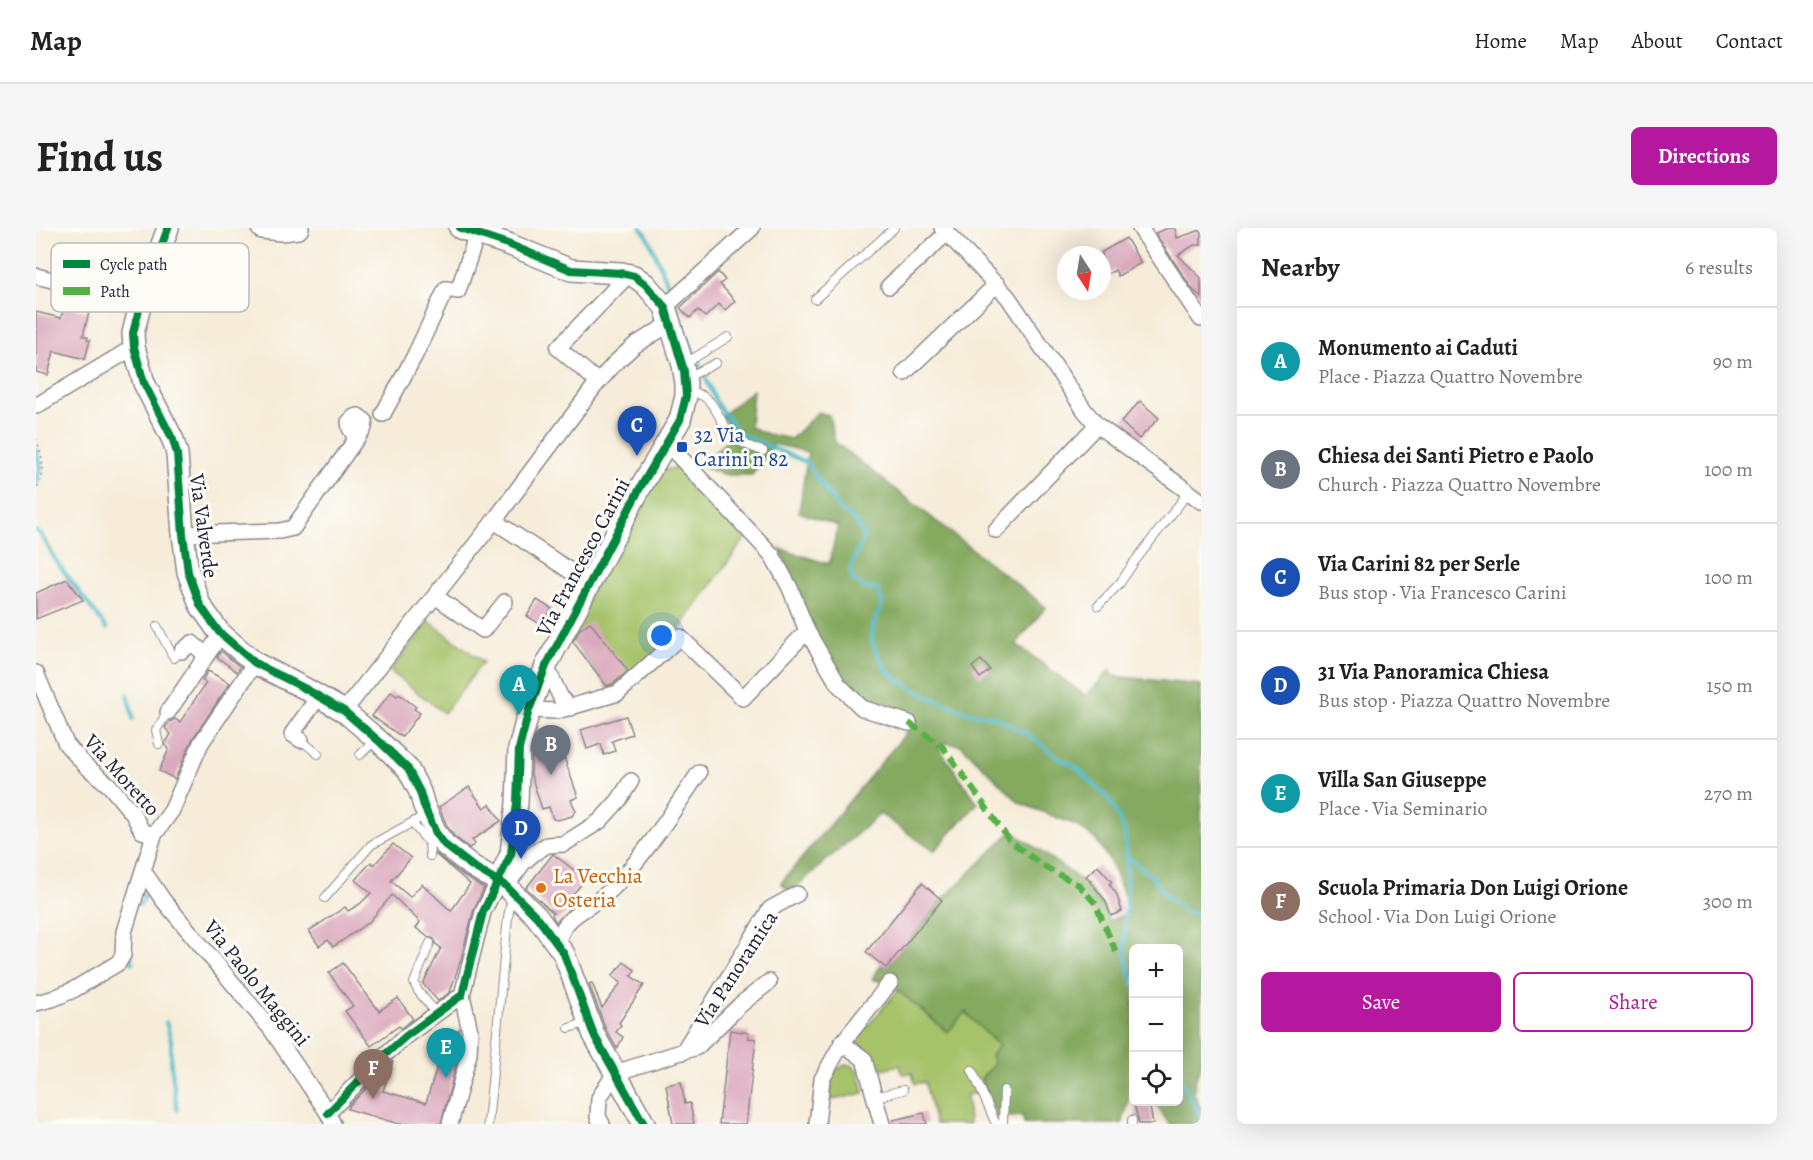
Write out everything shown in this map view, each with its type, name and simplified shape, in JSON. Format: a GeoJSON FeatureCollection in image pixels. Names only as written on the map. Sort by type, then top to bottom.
{"type":"FeatureCollection","features":[{"type":"Feature","properties":{"kind":"street","name":"Via Valverde"},"geometry":{"type":"LineString","coordinates":[[162,243],[168,228]]}},
{"type":"Feature","properties":{"kind":"street"},"geometry":{"type":"LineString","coordinates":[[344,711],[494,521],[598,382],[668,311],[680,292],[752,228]]}},
{"type":"Feature","properties":{"kind":"street"},"geometry":{"type":"LineString","coordinates":[[1140,228],[1201,319]]}},
{"type":"Feature","properties":{"kind":"street"},"geometry":{"type":"LineString","coordinates":[[383,414],[415,355],[446,289],[458,291],[468,231],[571,270],[628,275]]}},
{"type":"Feature","properties":{"kind":"street"},"geometry":{"type":"LineString","coordinates":[[889,286],[944,231],[1008,297],[1078,402],[1097,425],[1195,497]]}},
{"type":"Feature","properties":{"kind":"street"},"geometry":{"type":"LineString","coordinates":[[598,382],[558,348],[628,275]]}},
{"type":"Feature","properties":{"kind":"street","name":"Via Francesco Carini"},"geometry":{"type":"LineString","coordinates":[[506,887],[517,802],[519,749],[529,710],[546,666],[640,488],[680,420],[690,370],[668,311],[645,284],[634,276],[628,275]]}},
{"type":"Feature","properties":{"kind":"street"},"geometry":{"type":"LineString","coordinates":[[36,276],[51,280]]}},
{"type":"Feature","properties":{"kind":"street"},"geometry":{"type":"LineString","coordinates":[[904,373],[997,284]]}},
{"type":"Feature","properties":{"kind":"street","name":"Via Valverde"},"geometry":{"type":"LineString","coordinates":[[139,312],[134,333],[134,347],[144,383],[173,440],[177,454],[188,572],[200,605],[222,634],[255,663],[344,711],[376,738],[408,769],[420,792],[420,819],[458,857],[506,887]]}},
{"type":"Feature","properties":{"kind":"street"},"geometry":{"type":"LineString","coordinates":[[36,406],[134,347]]}},
{"type":"Feature","properties":{"kind":"street"},"geometry":{"type":"LineString","coordinates":[[996,530],[1097,425]]}},
{"type":"Feature","properties":{"kind":"street","name":"Via Valverde"},"geometry":{"type":"LineString","coordinates":[[183,534],[280,531],[293,528],[356,439]]}},
{"type":"Feature","properties":{"kind":"street"},"geometry":{"type":"LineString","coordinates":[[669,440],[676,453],[772,555],[790,588],[807,631],[838,684],[862,708],[909,723]]}},
{"type":"Feature","properties":{"kind":"street"},"geometry":{"type":"LineString","coordinates":[[494,521],[590,584]]}},
{"type":"Feature","properties":{"kind":"street"},"geometry":{"type":"LineString","coordinates":[[435,596],[483,630],[505,602]]}},
{"type":"Feature","properties":{"kind":"street"},"geometry":{"type":"LineString","coordinates":[[529,710],[557,711],[618,693],[680,637],[743,699],[807,631]]}},
{"type":"Feature","properties":{"kind":"street"},"geometry":{"type":"LineString","coordinates":[[168,712],[222,634]]}},
{"type":"Feature","properties":{"kind":"street"},"geometry":{"type":"LineString","coordinates":[[182,651],[192,643],[206,655]]}},
{"type":"Feature","properties":{"kind":"street"},"geometry":{"type":"LineString","coordinates":[[36,1003],[73,990],[118,963],[123,955],[124,932],[140,878],[138,856],[148,833],[172,810],[201,743],[255,663]]}},
{"type":"Feature","properties":{"kind":"street"},"geometry":{"type":"LineString","coordinates":[[546,666],[561,698],[571,708]]}},
{"type":"Feature","properties":{"kind":"street","name":"Via Moretto"},"geometry":{"type":"LineString","coordinates":[[36,673],[66,744],[86,766],[110,786],[148,833]]}},
{"type":"Feature","properties":{"kind":"street"},"geometry":{"type":"LineString","coordinates":[[301,740],[292,734],[319,696]]}},
{"type":"Feature","properties":{"kind":"street"},"geometry":{"type":"LineString","coordinates":[[557,946],[559,933],[566,922],[613,887],[652,841],[699,773]]}},
{"type":"Feature","properties":{"kind":"street"},"geometry":{"type":"LineString","coordinates":[[450,1124],[469,1054],[470,1031],[462,995],[483,912],[534,853],[547,845],[564,844],[600,821],[619,800],[631,781]]}},
{"type":"Feature","properties":{"kind":"street","name":"Via Paolo Maggini"},"geometry":{"type":"LineString","coordinates":[[140,878],[163,900],[271,1029],[328,1120]]}},
{"type":"Feature","properties":{"kind":"street"},"geometry":{"type":"LineString","coordinates":[[506,887],[537,917],[564,954],[579,1025],[615,1073],[644,1124]]}},
{"type":"Feature","properties":{"kind":"street","name":"Via Panoramica"},"geometry":{"type":"LineString","coordinates":[[683,1052],[770,909],[796,894]]}},
{"type":"Feature","properties":{"kind":"street","name":"Via Panoramica"},"geometry":{"type":"LineString","coordinates":[[615,1073],[697,1047],[740,1005],[769,982]]}},
{"type":"Feature","properties":{"kind":"street"},"geometry":{"type":"LineString","coordinates":[[817,1124],[822,1079],[842,1043],[890,984]]}},
{"type":"Feature","properties":{"kind":"street"},"geometry":{"type":"LineString","coordinates":[[328,1120],[379,1060],[406,1036],[462,995]]}},
{"type":"Feature","properties":{"kind":"street"},"geometry":{"type":"LineString","coordinates":[[842,1043],[864,1059],[882,1124]]}},
{"type":"Feature","properties":{"kind":"street"},"geometry":{"type":"LineString","coordinates":[[602,1124],[598,1117],[599,1098],[615,1073]]}},
{"type":"Feature","properties":{"kind":"lane"},"geometry":{"type":"LineString","coordinates":[[815,299],[894,228]]}},
{"type":"Feature","properties":{"kind":"lane"},"geometry":{"type":"LineString","coordinates":[[690,370],[728,337]]}},
{"type":"Feature","properties":{"kind":"lane"},"geometry":{"type":"LineString","coordinates":[[690,370],[706,368],[716,363]]}},
{"type":"Feature","properties":{"kind":"lane"},"geometry":{"type":"LineString","coordinates":[[690,370],[731,434],[740,441],[763,451]]}},
{"type":"Feature","properties":{"kind":"lane"},"geometry":{"type":"LineString","coordinates":[[1098,606],[1120,583],[1135,561],[1195,497]]}},
{"type":"Feature","properties":{"kind":"lane"},"geometry":{"type":"LineString","coordinates":[[157,626],[174,658],[182,651]]}},
{"type":"Feature","properties":{"kind":"lane"},"geometry":{"type":"LineString","coordinates":[[159,744],[156,730],[168,712]]}},
{"type":"Feature","properties":{"kind":"lane"},"geometry":{"type":"LineString","coordinates":[[360,755],[376,738]]}},
{"type":"Feature","properties":{"kind":"lane"},"geometry":{"type":"LineString","coordinates":[[301,740],[318,754]]}},
{"type":"Feature","properties":{"kind":"lane"},"geometry":{"type":"LineString","coordinates":[[325,898],[371,844],[420,819],[429,843],[430,856]]}},
{"type":"Feature","properties":{"kind":"lane"},"geometry":{"type":"LineString","coordinates":[[488,1124],[508,916],[506,887]]}},
{"type":"Feature","properties":{"kind":"lane"},"geometry":{"type":"LineString","coordinates":[[430,943],[414,983],[437,1014]]}},
{"type":"Feature","properties":{"kind":"lane"},"geometry":{"type":"LineString","coordinates":[[972,1070],[996,1124]]}},
{"type":"Feature","properties":{"kind":"lane"},"geometry":{"type":"LineString","coordinates":[[875,1097],[903,1090]]}},
{"type":"Feature","properties":{"kind":"lane"},"geometry":{"type":"LineString","coordinates":[[1003,1124],[1004,1090]]}},
{"type":"Feature","properties":{"kind":"path"},"geometry":{"type":"LineString","coordinates":[[36,439],[43,461],[42,476],[36,490]]}},
{"type":"Feature","properties":{"kind":"green space"},"geometry":{"type":"Polygon","coordinates":[[[753,390],[750,427],[767,434],[791,439],[818,412],[829,415],[835,442],[1046,607],[1016,644],[1086,696],[1110,670],[1113,676],[1201,685],[1201,1066],[1195,1081],[1194,1093],[1201,1108],[1201,1124],[1169,1124],[1158,1106],[1183,1106],[1183,944],[1129,944],[1129,1092],[1122,1124],[1024,1124],[1023,1116],[997,1118],[981,1079],[994,1064],[991,1055],[999,1046],[965,1012],[948,1032],[890,984],[872,979],[881,965],[886,968],[942,900],[1012,831],[1085,883],[1104,907],[1109,921],[1130,911],[1111,863],[1096,840],[1076,825],[1020,803],[961,745],[946,743],[938,747],[978,803],[934,851],[880,814],[790,892],[781,883],[917,720],[881,710],[864,702],[836,670],[804,610],[780,549],[829,564],[838,526],[799,512],[808,452],[774,444],[752,475],[732,475],[714,471],[702,464],[735,433],[721,416],[753,390]]]}},
{"type":"Feature","properties":{"kind":"green space"},"geometry":{"type":"Polygon","coordinates":[[[681,463],[741,529],[740,532],[745,539],[669,643],[610,690],[568,635],[660,467],[665,470],[676,468],[681,463]]]}},
{"type":"Feature","properties":{"kind":"green space"},"geometry":{"type":"Polygon","coordinates":[[[429,621],[483,662],[444,713],[390,671],[429,621]]]}},
{"type":"Feature","properties":{"kind":"green space"},"geometry":{"type":"Polygon","coordinates":[[[898,990],[947,1032],[965,1012],[999,1046],[994,1064],[981,1079],[985,1090],[967,1095],[969,1124],[935,1124],[925,1082],[915,1084],[912,1073],[902,1074],[900,1065],[874,1071],[855,1046],[856,1040],[898,990]]]}},
{"type":"Feature","properties":{"kind":"green space"},"geometry":{"type":"Polygon","coordinates":[[[847,1064],[852,1065],[858,1071],[864,1093],[828,1101],[834,1071],[847,1064]]]}},
{"type":"Feature","properties":{"kind":"building"},"geometry":{"type":"Polygon","coordinates":[[[1175,228],[1177,238],[1201,230],[1201,245],[1194,245],[1178,255],[1201,278],[1201,297],[1193,290],[1155,233],[1175,228]]]}},
{"type":"Feature","properties":{"kind":"building"},"geometry":{"type":"Polygon","coordinates":[[[1126,238],[1141,263],[1118,276],[1115,270],[1111,272],[1111,247],[1126,238]]]}},
{"type":"Feature","properties":{"kind":"building"},"geometry":{"type":"Polygon","coordinates":[[[718,272],[725,280],[720,284],[735,301],[725,310],[719,304],[705,317],[698,310],[690,318],[680,308],[718,272]]]}},
{"type":"Feature","properties":{"kind":"building"},"geometry":{"type":"Polygon","coordinates":[[[36,312],[61,318],[62,312],[89,312],[83,336],[90,340],[85,359],[54,351],[48,375],[36,372],[36,312]]]}},
{"type":"Feature","properties":{"kind":"building"},"geometry":{"type":"Polygon","coordinates":[[[1140,401],[1159,418],[1139,439],[1121,422],[1140,401]]]}},
{"type":"Feature","properties":{"kind":"building"},"geometry":{"type":"Polygon","coordinates":[[[67,579],[83,600],[36,619],[36,593],[67,579]]]}},
{"type":"Feature","properties":{"kind":"building"},"geometry":{"type":"Polygon","coordinates":[[[537,600],[552,609],[547,616],[553,620],[548,629],[527,616],[537,600]]]}},
{"type":"Feature","properties":{"kind":"building"},"geometry":{"type":"Polygon","coordinates":[[[590,622],[628,671],[613,684],[607,686],[573,642],[579,630],[590,622]]]}},
{"type":"Feature","properties":{"kind":"building"},"geometry":{"type":"Polygon","coordinates":[[[221,651],[240,667],[237,672],[217,657],[221,651]]]}},
{"type":"Feature","properties":{"kind":"building"},"geometry":{"type":"Polygon","coordinates":[[[981,660],[990,670],[980,678],[972,667],[981,660]]]}},
{"type":"Feature","properties":{"kind":"building"},"geometry":{"type":"Polygon","coordinates":[[[208,671],[230,683],[193,738],[175,779],[159,771],[169,749],[165,744],[171,734],[165,728],[175,719],[180,722],[206,683],[202,680],[208,671]]]}},
{"type":"Feature","properties":{"kind":"building"},"geometry":{"type":"Polygon","coordinates":[[[391,692],[397,696],[399,694],[420,713],[402,737],[372,716],[391,692]]]}},
{"type":"Feature","properties":{"kind":"building"},"geometry":{"type":"Polygon","coordinates":[[[626,716],[632,734],[612,741],[615,751],[604,755],[601,744],[587,749],[581,730],[626,716]]]}},
{"type":"Feature","properties":{"kind":"building"},"geometry":{"type":"Polygon","coordinates":[[[558,740],[578,797],[571,800],[576,811],[572,816],[558,820],[553,819],[549,807],[542,809],[531,775],[532,750],[558,740]]]}},
{"type":"Feature","properties":{"kind":"building"},"geometry":{"type":"Polygon","coordinates":[[[469,787],[484,808],[490,804],[501,821],[472,840],[475,844],[469,848],[454,836],[439,807],[469,787]]]}},
{"type":"Feature","properties":{"kind":"building"},"geometry":{"type":"Polygon","coordinates":[[[393,844],[411,858],[391,881],[410,897],[422,884],[451,911],[470,884],[436,854],[484,888],[474,909],[450,992],[438,1001],[423,984],[441,948],[434,939],[416,928],[420,922],[392,895],[369,922],[333,947],[328,940],[319,946],[309,931],[345,907],[348,911],[360,904],[371,893],[355,880],[371,862],[374,865],[393,844]]]}},
{"type":"Feature","properties":{"kind":"building"},"geometry":{"type":"Polygon","coordinates":[[[553,854],[587,877],[571,897],[576,902],[556,922],[553,913],[526,888],[553,854]]]}},
{"type":"Feature","properties":{"kind":"building"},"geometry":{"type":"Polygon","coordinates":[[[1098,866],[1112,882],[1109,884],[1116,893],[1122,911],[1111,916],[1105,900],[1086,876],[1098,866]]]}},
{"type":"Feature","properties":{"kind":"building"},"geometry":{"type":"Polygon","coordinates":[[[922,883],[942,900],[886,968],[866,952],[922,883]]]}},
{"type":"Feature","properties":{"kind":"building"},"geometry":{"type":"Polygon","coordinates":[[[624,962],[635,970],[631,976],[644,985],[619,1023],[621,1025],[616,1032],[623,1037],[617,1049],[606,1030],[589,984],[592,983],[602,1008],[621,983],[612,976],[624,962]]]}},
{"type":"Feature","properties":{"kind":"building"},"geometry":{"type":"Polygon","coordinates":[[[343,963],[379,1011],[398,998],[413,1019],[371,1046],[345,1011],[353,1006],[329,973],[343,963]]]}},
{"type":"Feature","properties":{"kind":"building"},"geometry":{"type":"Polygon","coordinates":[[[459,1028],[459,1052],[441,1124],[399,1124],[348,1109],[393,1061],[383,1091],[426,1103],[441,1053],[451,1056],[459,1028]]]}},
{"type":"Feature","properties":{"kind":"building"},"geometry":{"type":"Polygon","coordinates":[[[730,1030],[749,1033],[748,1038],[756,1039],[746,1124],[719,1124],[730,1030]]]}},
{"type":"Feature","properties":{"kind":"building"},"geometry":{"type":"Polygon","coordinates":[[[681,1082],[685,1104],[690,1103],[694,1124],[673,1124],[666,1085],[681,1082]]]}},
{"type":"Feature","properties":{"kind":"building"},"geometry":{"type":"Polygon","coordinates":[[[1135,1106],[1150,1106],[1153,1124],[1139,1124],[1135,1106]]]}},
{"type":"Feature","properties":{"kind":"building"},"geometry":{"type":"Polygon","coordinates":[[[924,1113],[927,1124],[894,1124],[893,1120],[924,1113]]]}},
{"type":"Feature","properties":{"kind":"waterway"},"geometry":{"type":"LineString","coordinates":[[641,228],[648,237],[672,294]]}},
{"type":"Feature","properties":{"kind":"waterway"},"geometry":{"type":"LineString","coordinates":[[675,304],[718,406],[740,434],[806,462],[839,509],[856,522],[864,537],[850,570],[852,579],[864,587],[878,590],[882,603],[873,627],[872,642],[885,668],[898,680],[929,697],[970,713],[995,717],[1027,734],[1077,768],[1110,800],[1124,829],[1127,857],[1151,875],[1166,896],[1186,912],[1201,913]]}},
{"type":"Feature","properties":{"kind":"waterway"},"geometry":{"type":"LineString","coordinates":[[36,450],[40,466],[36,484]]}},
{"type":"Feature","properties":{"kind":"waterway"},"geometry":{"type":"LineString","coordinates":[[36,531],[42,536],[56,561],[107,629]]}},
{"type":"Feature","properties":{"kind":"waterway"},"geometry":{"type":"LineString","coordinates":[[128,694],[133,719]]}},
{"type":"Feature","properties":{"kind":"waterway"},"geometry":{"type":"LineString","coordinates":[[1127,857],[1125,938],[1129,970]]}},
{"type":"Feature","properties":{"kind":"waterway"},"geometry":{"type":"LineString","coordinates":[[140,905],[148,888]]}},
{"type":"Feature","properties":{"kind":"waterway"},"geometry":{"type":"LineString","coordinates":[[130,952],[132,963]]}},
{"type":"Feature","properties":{"kind":"waterway"},"geometry":{"type":"LineString","coordinates":[[166,1022],[171,1040],[171,1064],[177,1110]]}},
{"type":"Feature","properties":{"kind":"waterway"},"geometry":{"type":"LineString","coordinates":[[1183,1084],[1201,1117]]}},
{"type":"Feature","properties":{"kind":"marked path"},"geometry":{"type":"LineString","coordinates":[[909,723],[942,746],[1010,841],[1045,867],[1079,885],[1095,903],[1116,952]]}},
{"type":"Feature","properties":{"kind":"cycle path"},"geometry":{"type":"LineString","coordinates":[[163,243],[168,228]]}},
{"type":"Feature","properties":{"kind":"cycle path"},"geometry":{"type":"LineString","coordinates":[[328,1113],[379,1060],[406,1036],[462,995],[483,912],[511,854],[517,803],[519,749],[529,710],[546,666],[640,488],[680,420],[686,396],[684,371],[665,307],[645,284],[634,276],[621,273],[571,270],[508,244],[460,228]]}},
{"type":"Feature","properties":{"kind":"cycle path"},"geometry":{"type":"LineString","coordinates":[[138,312],[133,333],[134,347],[144,383],[173,440],[177,454],[188,572],[200,605],[219,632],[255,663],[344,711],[380,742],[408,769],[436,833],[445,845],[472,866],[506,886],[537,917],[564,954],[594,1035],[644,1124]]}},
{"type":"Feature","properties":{"kind":"place","name":"32 Via Carini n 82"},"geometry":{"type":"Point","coordinates":[682,447]}},
{"type":"Feature","properties":{"kind":"place","name":"Via Carini 82 per Serle"},"geometry":{"type":"Point","coordinates":[637,456]}},
{"type":"Feature","properties":{"kind":"place","name":"Monumento ai Caduti"},"geometry":{"type":"Point","coordinates":[519,715]}},
{"type":"Feature","properties":{"kind":"place","name":"Chiesa dei Santi Pietro e Paolo"},"geometry":{"type":"Point","coordinates":[551,775]}},
{"type":"Feature","properties":{"kind":"place","name":"31 Via Panoramica Chiesa"},"geometry":{"type":"Point","coordinates":[521,859]}},
{"type":"Feature","properties":{"kind":"place","name":"La Vecchia Osteria"},"geometry":{"type":"Point","coordinates":[541,888]}},
{"type":"Feature","properties":{"kind":"place","name":"Villa San Giuseppe"},"geometry":{"type":"Point","coordinates":[446,1078]}},
{"type":"Feature","properties":{"kind":"place","name":"Scuola Primaria Don Luigi Orione"},"geometry":{"type":"Point","coordinates":[373,1099]}}]}
